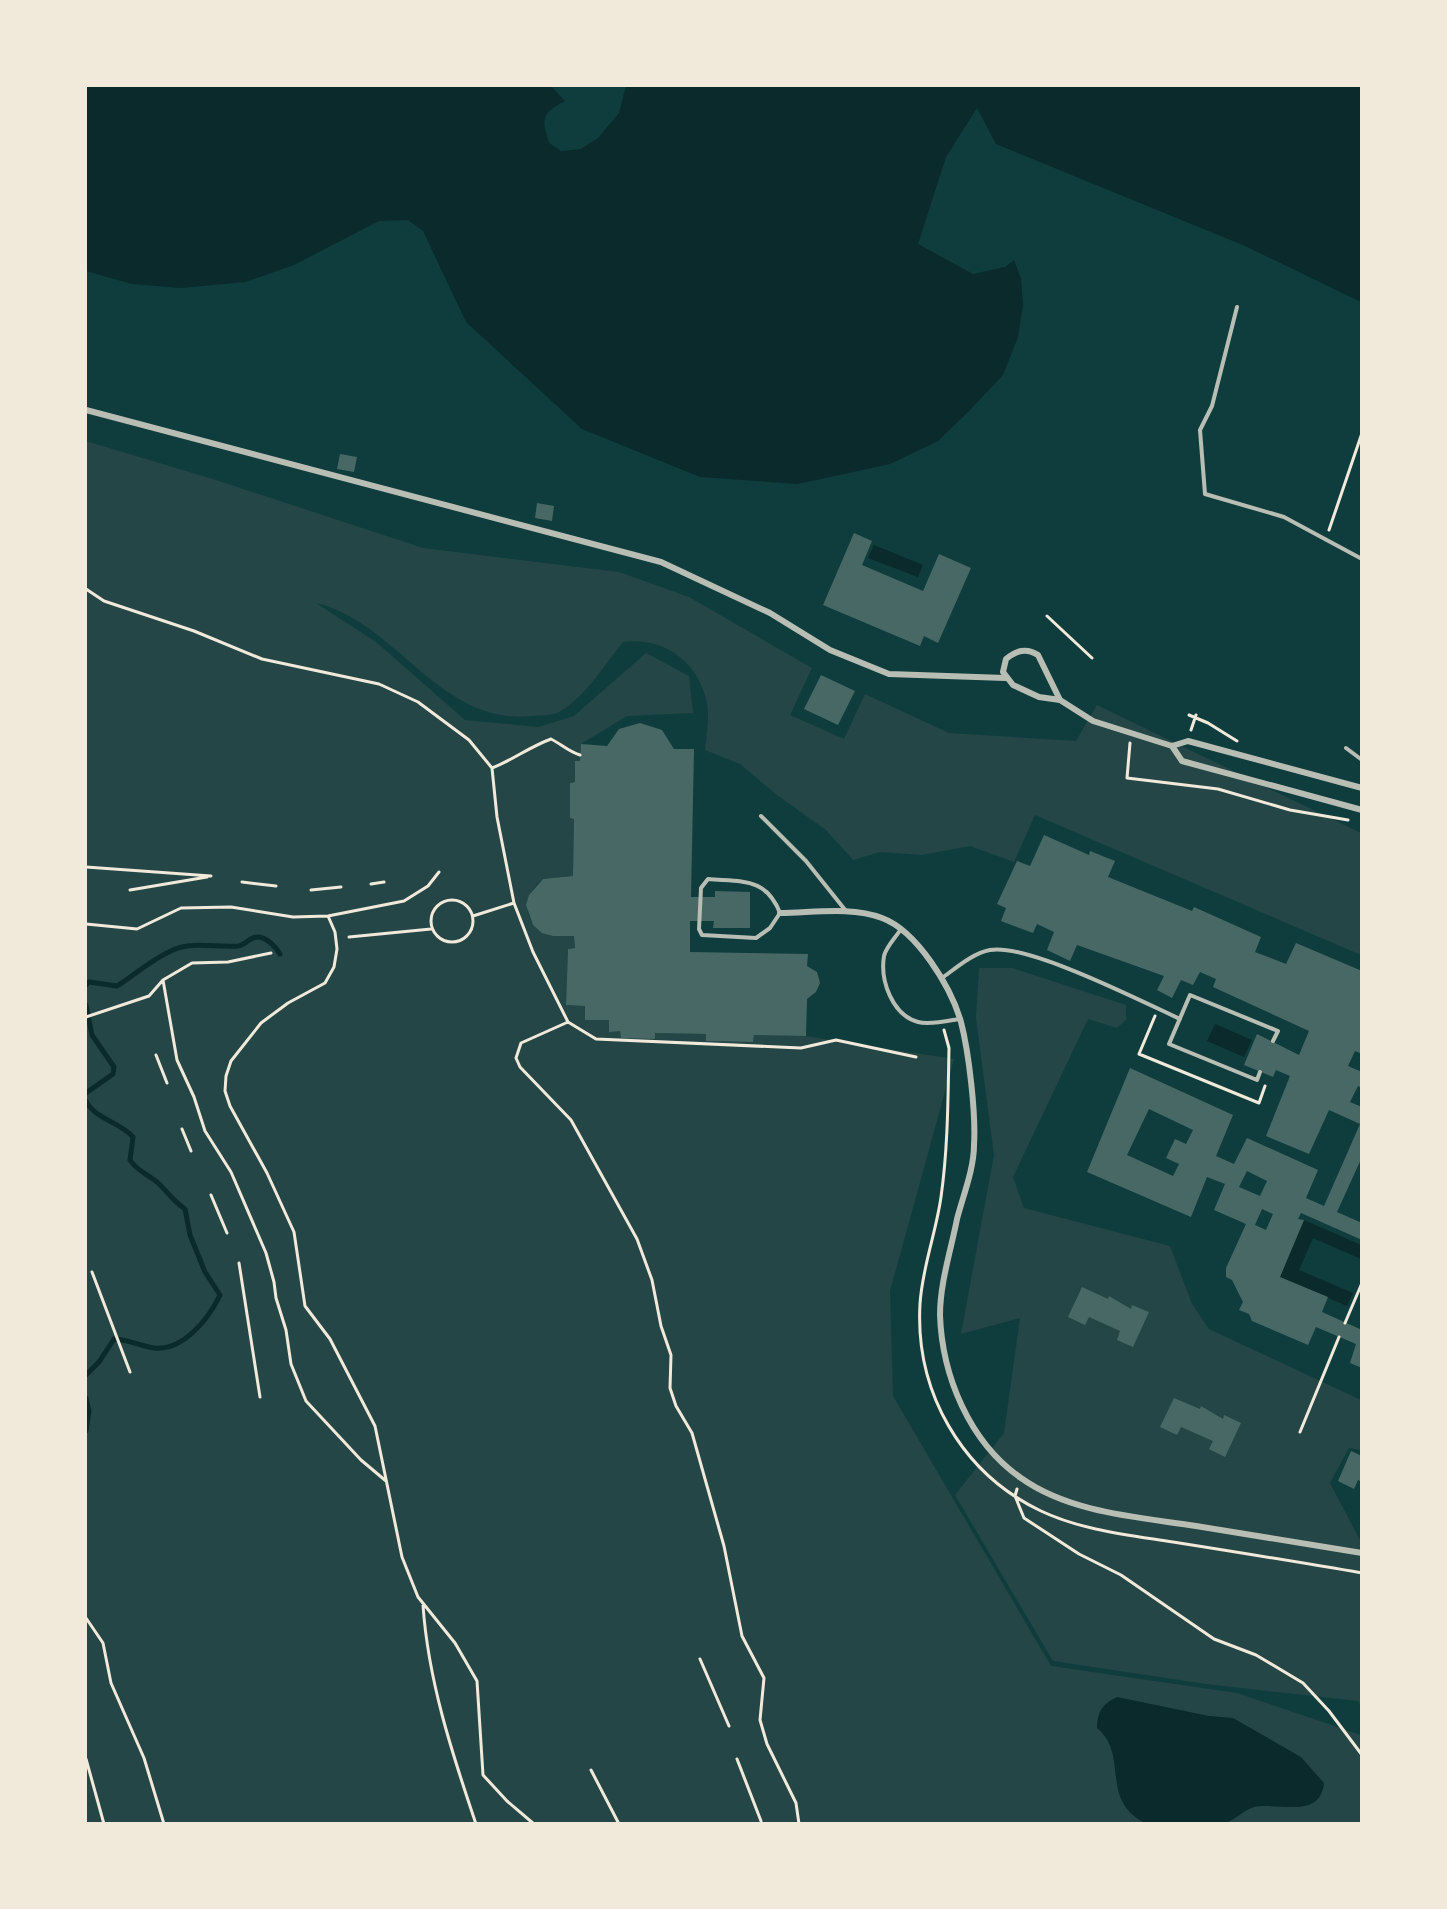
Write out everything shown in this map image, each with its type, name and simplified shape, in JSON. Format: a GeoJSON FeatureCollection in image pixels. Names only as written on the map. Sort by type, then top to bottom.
{"type":"FeatureCollection","features":[{"type":"Feature","properties":{"kind":"street"},"geometry":{"type":"LineString","coordinates":[[86,410],[661,562],[770,613],[830,650],[889,674],[1005,678],[1031,694],[1060,700],[1085,718],[1131,734],[1172,746],[1188,741],[1362,788]]}},
{"type":"Feature","properties":{"kind":"street"},"geometry":{"type":"LineString","coordinates":[[1005,678],[1003,665],[1006,659],[1015,652],[1034,652],[1042,662],[1060,700]]}},
{"type":"Feature","properties":{"kind":"street"},"geometry":{"type":"LineString","coordinates":[[1172,746],[1182,760],[1362,810]]}},
{"type":"Feature","properties":{"kind":"street"},"geometry":{"type":"LineString","coordinates":[[780,913],[846,912],[881,917],[902,929],[912,937],[941,979],[960,1019],[966,1046],[975,1147],[945,1279],[940,1312],[944,1358],[962,1407],[984,1443],[1020,1478],[1072,1504],[1131,1516],[1362,1552]]}},
{"type":"Feature","properties":{"kind":"lane"},"geometry":{"type":"LineString","coordinates":[[1237,307],[1212,406],[1200,430],[1204,494],[1284,517],[1362,559]]}},
{"type":"Feature","properties":{"kind":"lane"},"geometry":{"type":"LineString","coordinates":[[1346,748],[1362,760]]}},
{"type":"Feature","properties":{"kind":"lane"},"geometry":{"type":"LineString","coordinates":[[761,816],[806,861],[846,912]]}},
{"type":"Feature","properties":{"kind":"lane"},"geometry":{"type":"LineString","coordinates":[[708,879],[756,883],[773,896],[780,913],[770,928],[756,938],[702,935],[699,929],[701,888],[708,879]]}},
{"type":"Feature","properties":{"kind":"lane"},"geometry":{"type":"LineString","coordinates":[[902,929],[885,955],[886,985],[902,1013],[918,1022],[960,1019]]}},
{"type":"Feature","properties":{"kind":"lane"},"geometry":{"type":"LineString","coordinates":[[941,979],[976,956],[988,951],[1007,949],[1034,955],[1180,1019]]}},
{"type":"Feature","properties":{"kind":"lane"},"geometry":{"type":"LineString","coordinates":[[1260,1072],[1257,1080],[1169,1044],[1190,995],[1278,1031],[1273,1041]]}},
{"type":"Feature","properties":{"kind":"path"},"geometry":{"type":"LineString","coordinates":[[1326,538],[1362,433]]}},
{"type":"Feature","properties":{"kind":"path"},"geometry":{"type":"LineString","coordinates":[[86,589],[104,601],[194,631],[261,659],[379,684],[418,702],[460,734],[492,768],[497,817],[514,903],[533,952],[568,1022],[596,1040],[801,1048],[836,1040],[916,1057]]}},
{"type":"Feature","properties":{"kind":"path"},"geometry":{"type":"LineString","coordinates":[[1047,616],[1092,658]]}},
{"type":"Feature","properties":{"kind":"path"},"geometry":{"type":"LineString","coordinates":[[1188,741],[1196,715]]}},
{"type":"Feature","properties":{"kind":"path"},"geometry":{"type":"LineString","coordinates":[[1131,734],[1127,778],[1218,789],[1290,810],[1351,820]]}},
{"type":"Feature","properties":{"kind":"path"},"geometry":{"type":"LineString","coordinates":[[492,768],[514,760],[531,746],[551,739],[562,744],[571,753],[580,755]]}},
{"type":"Feature","properties":{"kind":"path"},"geometry":{"type":"LineString","coordinates":[[86,867],[211,876],[130,890]]}},
{"type":"Feature","properties":{"kind":"path"},"geometry":{"type":"LineString","coordinates":[[86,924],[137,929],[181,908],[231,907],[293,917],[328,916],[404,901],[428,886],[439,872]]}},
{"type":"Feature","properties":{"kind":"path"},"geometry":{"type":"LineString","coordinates":[[242,882],[276,886]]}},
{"type":"Feature","properties":{"kind":"path"},"geometry":{"type":"LineString","coordinates":[[371,884],[384,882]]}},
{"type":"Feature","properties":{"kind":"path"},"geometry":{"type":"LineString","coordinates":[[311,890],[340,887]]}},
{"type":"Feature","properties":{"kind":"path"},"geometry":{"type":"LineString","coordinates":[[446,900],[463,903],[472,916],[470,932],[458,942],[442,940],[432,929],[432,912],[446,900]]}},
{"type":"Feature","properties":{"kind":"path"},"geometry":{"type":"LineString","coordinates":[[472,916],[514,903]]}},
{"type":"Feature","properties":{"kind":"path"},"geometry":{"type":"LineString","coordinates":[[328,916],[335,932],[337,949],[334,967],[325,983],[288,1003],[261,1023],[231,1061],[226,1076],[225,1091],[230,1106],[267,1173],[294,1232],[305,1306],[330,1339],[375,1426],[402,1557],[423,1603],[455,1643],[477,1681],[483,1775],[507,1802],[534,1824]]}},
{"type":"Feature","properties":{"kind":"path"},"geometry":{"type":"LineString","coordinates":[[349,937],[432,929]]}},
{"type":"Feature","properties":{"kind":"path"},"geometry":{"type":"LineString","coordinates":[[86,1017],[149,996],[163,980],[192,963],[228,962],[271,952]]}},
{"type":"Feature","properties":{"kind":"path"},"geometry":{"type":"LineString","coordinates":[[163,980],[177,1060],[194,1097],[205,1131],[231,1172],[248,1216],[266,1252],[286,1330],[291,1364],[306,1401],[361,1460],[386,1482]]}},
{"type":"Feature","properties":{"kind":"path"},"geometry":{"type":"LineString","coordinates":[[1159,1009],[1139,1054],[1259,1103],[1266,1085]]}},
{"type":"Feature","properties":{"kind":"path"},"geometry":{"type":"LineString","coordinates":[[568,1022],[521,1043],[516,1058],[520,1067],[572,1120],[637,1239],[652,1280],[661,1326],[671,1355],[670,1388],[676,1406],[692,1433],[724,1546],[742,1636],[764,1678],[760,1720],[767,1744],[796,1803],[799,1824]]}},
{"type":"Feature","properties":{"kind":"path"},"geometry":{"type":"LineString","coordinates":[[939,1022],[946,1033],[949,1047],[946,1153],[941,1200],[920,1305],[924,1371],[941,1413],[968,1457]]}},
{"type":"Feature","properties":{"kind":"path"},"geometry":{"type":"LineString","coordinates":[[156,1055],[167,1083]]}},
{"type":"Feature","properties":{"kind":"path"},"geometry":{"type":"LineString","coordinates":[[182,1129],[191,1151]]}},
{"type":"Feature","properties":{"kind":"path"},"geometry":{"type":"LineString","coordinates":[[211,1195],[227,1233]]}},
{"type":"Feature","properties":{"kind":"path"},"geometry":{"type":"LineString","coordinates":[[239,1263],[260,1397]]}},
{"type":"Feature","properties":{"kind":"path"},"geometry":{"type":"LineString","coordinates":[[92,1272],[130,1372]]}},
{"type":"Feature","properties":{"kind":"path"},"geometry":{"type":"LineString","coordinates":[[1345,1323],[1362,1283]]}},
{"type":"Feature","properties":{"kind":"path"},"geometry":{"type":"LineString","coordinates":[[1300,1432],[1339,1337]]}},
{"type":"Feature","properties":{"kind":"path"},"geometry":{"type":"LineString","coordinates":[[1020,1478],[1015,1496],[1024,1518],[1079,1554],[1121,1575],[1214,1639],[1256,1655],[1303,1683],[1329,1711],[1362,1755]]}},
{"type":"Feature","properties":{"kind":"path"},"geometry":{"type":"LineString","coordinates":[[423,1603],[426,1648],[460,1775],[476,1824]]}},
{"type":"Feature","properties":{"kind":"path"},"geometry":{"type":"LineString","coordinates":[[86,1618],[103,1643],[111,1683],[144,1758],[164,1824]]}},
{"type":"Feature","properties":{"kind":"path"},"geometry":{"type":"LineString","coordinates":[[700,1659],[729,1726]]}},
{"type":"Feature","properties":{"kind":"path"},"geometry":{"type":"LineString","coordinates":[[86,1759],[104,1824]]}},
{"type":"Feature","properties":{"kind":"path"},"geometry":{"type":"LineString","coordinates":[[737,1759],[761,1821]]}},
{"type":"Feature","properties":{"kind":"path"},"geometry":{"type":"LineString","coordinates":[[591,1770],[619,1824]]}},
{"type":"Feature","properties":{"kind":"shaded area"},"geometry":{"type":"Polygon","coordinates":[[[86,86],[551,86],[565,101],[548,113],[544,122],[549,143],[561,151],[581,149],[598,138],[619,113],[626,86],[1361,86],[1361,302],[1245,246],[996,144],[977,108],[946,157],[918,244],[973,274],[1005,267],[1014,260],[1021,279],[1023,304],[1018,337],[1003,375],[938,441],[890,464],[798,484],[700,477],[582,429],[466,322],[423,231],[408,220],[379,221],[294,265],[245,282],[181,288],[132,284],[86,271],[86,86]]]}},
{"type":"Feature","properties":{"kind":"shaded area"},"geometry":{"type":"Polygon","coordinates":[[[86,441],[216,480],[423,548],[619,572],[689,597],[812,668],[790,715],[844,739],[865,694],[949,733],[1076,741],[1097,705],[1361,833],[1361,955],[1035,815],[1014,862],[970,846],[921,855],[880,852],[853,860],[826,830],[777,795],[740,764],[705,750],[708,715],[703,689],[697,676],[688,665],[666,648],[638,641],[623,642],[578,698],[559,712],[532,716],[500,715],[471,705],[445,690],[371,630],[345,614],[316,603],[376,642],[465,720],[538,727],[574,716],[646,653],[689,676],[693,713],[627,716],[581,744],[580,761],[576,761],[575,782],[570,783],[570,818],[574,819],[573,876],[543,879],[533,889],[528,900],[528,912],[533,925],[553,936],[574,936],[575,948],[568,949],[566,1005],[585,1006],[585,1020],[609,1020],[609,1031],[620,1031],[621,1038],[655,1038],[655,1033],[706,1034],[706,1041],[753,1042],[754,1035],[806,1036],[954,1059],[890,1291],[893,1396],[1051,1666],[1237,1693],[1361,1735],[1361,1823],[86,1823],[86,441]]]}},
{"type":"Feature","properties":{"kind":"shaded area"},"geometry":{"type":"Polygon","coordinates":[[[874,545],[923,565],[918,577],[868,558],[874,545]]]}},
{"type":"Feature","properties":{"kind":"shaded area"},"geometry":{"type":"Polygon","coordinates":[[[979,968],[1012,968],[1126,1005],[1126,1020],[1117,1028],[1088,1019],[1013,1177],[1024,1208],[1170,1246],[1192,1304],[1209,1329],[1361,1400],[1361,1450],[1349,1448],[1330,1483],[1361,1542],[1361,1707],[1358,1701],[1206,1684],[1053,1661],[955,1495],[1004,1433],[1020,1318],[961,1334],[994,1155],[976,1018],[979,968]]]}},
{"type":"Feature","properties":{"kind":"shaded area"},"geometry":{"type":"Polygon","coordinates":[[[1215,1024],[1252,1040],[1244,1057],[1207,1041],[1215,1024]]]}},
{"type":"Feature","properties":{"kind":"shaded area"},"geometry":{"type":"Polygon","coordinates":[[[1304,1220],[1361,1245],[1361,1259],[1313,1238],[1299,1270],[1353,1293],[1347,1306],[1280,1277],[1304,1220]]]}},
{"type":"Feature","properties":{"kind":"shaded area"},"geometry":{"type":"Polygon","coordinates":[[[1117,1697],[1209,1716],[1233,1718],[1301,1757],[1324,1783],[1321,1794],[1315,1802],[1306,1806],[1254,1807],[1226,1823],[1199,1826],[1147,1824],[1132,1814],[1123,1803],[1118,1791],[1112,1751],[1107,1739],[1097,1728],[1098,1717],[1102,1709],[1117,1697]]]}},
{"type":"Feature","properties":{"kind":"building"},"geometry":{"type":"Polygon","coordinates":[[[340,454],[357,457],[354,472],[337,469],[340,454]]]}},
{"type":"Feature","properties":{"kind":"building"},"geometry":{"type":"Polygon","coordinates":[[[537,503],[554,506],[552,521],[535,518],[537,503]]]}},
{"type":"Feature","properties":{"kind":"building"},"geometry":{"type":"Polygon","coordinates":[[[854,533],[872,541],[862,565],[923,591],[939,554],[971,568],[938,643],[924,636],[920,646],[823,605],[854,533]]]}},
{"type":"Feature","properties":{"kind":"building"},"geometry":{"type":"Polygon","coordinates":[[[821,675],[855,691],[838,725],[804,709],[821,675]]]}},
{"type":"Feature","properties":{"kind":"building"},"geometry":{"type":"Polygon","coordinates":[[[640,723],[662,730],[674,749],[694,749],[691,897],[715,897],[715,891],[750,892],[750,928],[713,928],[714,921],[690,921],[690,952],[808,954],[807,966],[817,972],[820,983],[816,992],[807,999],[806,1036],[754,1035],[753,1042],[706,1041],[706,1034],[655,1033],[655,1039],[621,1038],[620,1031],[609,1032],[609,1020],[585,1020],[585,1006],[566,1005],[568,949],[575,948],[574,936],[553,936],[542,933],[533,925],[526,905],[529,895],[543,879],[573,876],[574,819],[570,818],[570,783],[575,782],[575,761],[580,761],[581,744],[607,746],[619,729],[640,723]]]}},
{"type":"Feature","properties":{"kind":"building"},"geometry":{"type":"Polygon","coordinates":[[[1044,835],[1089,855],[1090,851],[1115,861],[1108,877],[1192,911],[1194,907],[1261,937],[1255,952],[1286,964],[1296,943],[1362,971],[1362,1054],[1355,1051],[1348,1066],[1362,1072],[1362,1088],[1358,1086],[1350,1102],[1362,1107],[1362,1157],[1337,1212],[1362,1223],[1362,1240],[1301,1213],[1298,1219],[1304,1220],[1280,1277],[1328,1297],[1322,1312],[1362,1330],[1362,1368],[1350,1363],[1356,1344],[1316,1327],[1308,1345],[1252,1321],[1249,1314],[1239,1310],[1243,1302],[1232,1280],[1226,1277],[1226,1268],[1246,1224],[1214,1210],[1225,1184],[1207,1177],[1191,1217],[1087,1172],[1130,1068],[1233,1115],[1216,1156],[1234,1164],[1247,1138],[1318,1170],[1306,1198],[1324,1206],[1360,1124],[1329,1110],[1309,1154],[1266,1136],[1290,1076],[1276,1070],[1273,1077],[1244,1065],[1257,1034],[1299,1055],[1309,1031],[1213,987],[1216,979],[1200,972],[1193,985],[1181,980],[1172,998],[1157,990],[1164,976],[1077,945],[1070,961],[1047,950],[1054,932],[1037,924],[1033,933],[1001,921],[1006,908],[997,904],[1017,861],[1030,866],[1044,835]],[[1149,1109],[1127,1155],[1173,1176],[1179,1164],[1166,1158],[1175,1139],[1186,1144],[1193,1130],[1149,1109]],[[1247,1171],[1239,1187],[1260,1196],[1267,1181],[1247,1171]],[[1262,1209],[1255,1225],[1266,1230],[1273,1214],[1262,1209]]]}},
{"type":"Feature","properties":{"kind":"building"},"geometry":{"type":"Polygon","coordinates":[[[1082,1287],[1108,1299],[1109,1296],[1131,1309],[1132,1305],[1149,1312],[1133,1347],[1117,1340],[1120,1331],[1089,1317],[1085,1325],[1068,1317],[1082,1287]]]}},
{"type":"Feature","properties":{"kind":"building"},"geometry":{"type":"Polygon","coordinates":[[[1174,1398],[1200,1409],[1201,1406],[1223,1419],[1224,1415],[1241,1423],[1225,1457],[1209,1449],[1213,1441],[1181,1427],[1177,1435],[1160,1427],[1174,1398]]]}},
{"type":"Feature","properties":{"kind":"building"},"geometry":{"type":"Polygon","coordinates":[[[1351,1451],[1362,1456],[1362,1482],[1358,1480],[1354,1489],[1338,1481],[1351,1451]]]}},
{"type":"Feature","properties":{"kind":"waterway"},"geometry":{"type":"LineString","coordinates":[[86,985],[89,982],[117,986],[158,958],[180,947],[238,946],[259,937],[271,943],[280,954]]}},
{"type":"Feature","properties":{"kind":"waterway"},"geometry":{"type":"LineString","coordinates":[[86,1005],[92,1035],[114,1067],[113,1074],[86,1093]]}},
{"type":"Feature","properties":{"kind":"waterway"},"geometry":{"type":"LineString","coordinates":[[86,1101],[95,1112],[133,1137],[130,1160],[185,1209],[190,1235],[205,1272],[220,1295],[202,1323],[185,1339],[165,1348],[154,1348],[114,1339],[99,1362],[86,1375]]}},
{"type":"Feature","properties":{"kind":"waterway"},"geometry":{"type":"LineString","coordinates":[[86,1398],[89,1411],[86,1431]]}}]}
